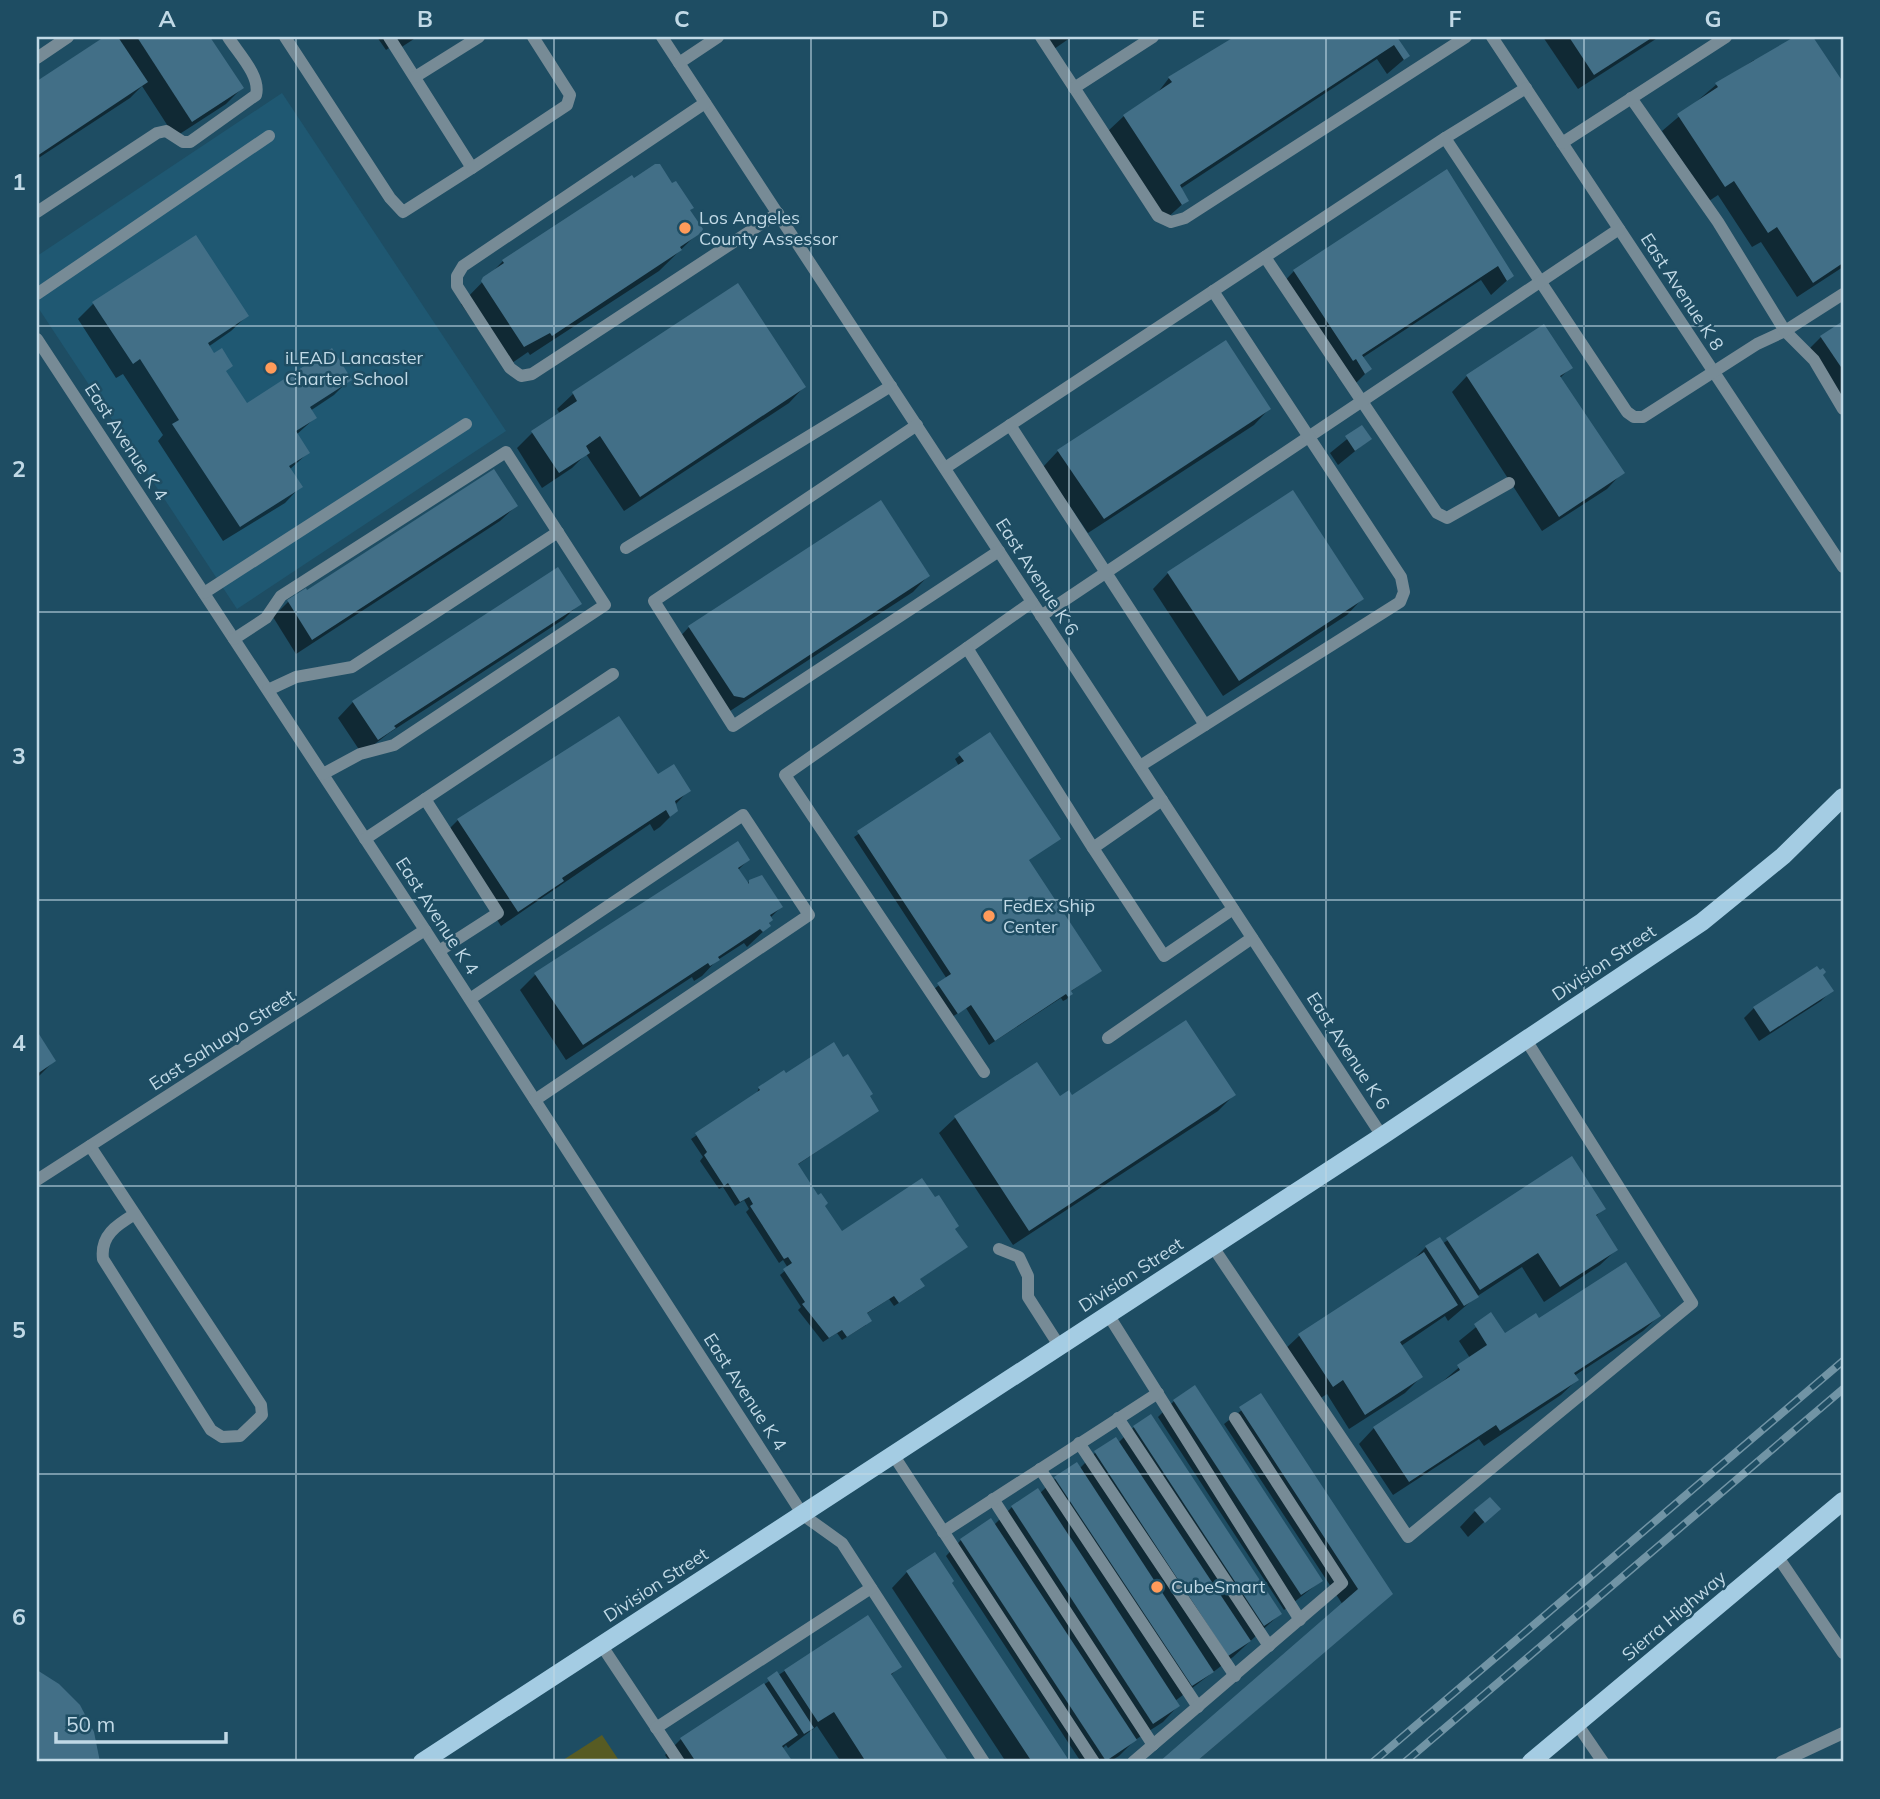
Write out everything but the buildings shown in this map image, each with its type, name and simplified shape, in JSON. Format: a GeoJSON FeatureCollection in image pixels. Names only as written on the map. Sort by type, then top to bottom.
{"type":"FeatureCollection","features":[{"type":"Feature","properties":{"kind":"main road","name":"Division Street"},"geometry":{"type":"LineString","coordinates":[[422,1762],[1213,1247],[1702,922],[1783,856],[1843,797]]}},
{"type":"Feature","properties":{"kind":"main road","name":"Sierra Highway"},"geometry":{"type":"LineString","coordinates":[[1531,1762],[1843,1501]]}},
{"type":"Feature","properties":{"kind":"street"},"geometry":{"type":"LineString","coordinates":[[37,58],[68,37]]}},
{"type":"Feature","properties":{"kind":"street"},"geometry":{"type":"LineString","coordinates":[[37,212],[158,133],[166,131],[183,142],[190,142],[256,95],[258,88],[255,78],[228,37]]}},
{"type":"Feature","properties":{"kind":"street"},"geometry":{"type":"LineString","coordinates":[[285,37],[390,198],[403,212],[567,105],[570,95],[533,37]]}},
{"type":"Feature","properties":{"kind":"street"},"geometry":{"type":"LineString","coordinates":[[389,37],[472,168]]}},
{"type":"Feature","properties":{"kind":"street"},"geometry":{"type":"LineString","coordinates":[[415,78],[479,37]]}},
{"type":"Feature","properties":{"kind":"street","name":"East Avenue K 6"},"geometry":{"type":"LineString","coordinates":[[662,37],[1382,1136]]}},
{"type":"Feature","properties":{"kind":"street"},"geometry":{"type":"LineString","coordinates":[[679,62],[718,37]]}},
{"type":"Feature","properties":{"kind":"street"},"geometry":{"type":"LineString","coordinates":[[1041,37],[1158,216],[1171,222],[1185,218],[1466,37]]}},
{"type":"Feature","properties":{"kind":"street"},"geometry":{"type":"LineString","coordinates":[[1074,88],[1153,37]]}},
{"type":"Feature","properties":{"kind":"street","name":"East Avenue K 8"},"geometry":{"type":"LineString","coordinates":[[1492,37],[1843,567]]}},
{"type":"Feature","properties":{"kind":"street"},"geometry":{"type":"LineString","coordinates":[[1562,143],[1726,37]]}},
{"type":"Feature","properties":{"kind":"street"},"geometry":{"type":"LineString","coordinates":[[945,468],[1445,138],[1526,88]]}},
{"type":"Feature","properties":{"kind":"street"},"geometry":{"type":"LineString","coordinates":[[1631,98],[1718,222],[1785,331],[1814,359],[1843,409]]}},
{"type":"Feature","properties":{"kind":"street"},"geometry":{"type":"LineString","coordinates":[[705,103],[463,266],[457,276],[457,286],[510,368],[521,376],[532,374],[778,213]]}},
{"type":"Feature","properties":{"kind":"street"},"geometry":{"type":"LineString","coordinates":[[37,294],[269,136]]}},
{"type":"Feature","properties":{"kind":"street"},"geometry":{"type":"LineString","coordinates":[[1445,138],[1634,417],[1643,418],[1843,294]]}},
{"type":"Feature","properties":{"kind":"street"},"geometry":{"type":"LineString","coordinates":[[1041,616],[1619,229]]}},
{"type":"Feature","properties":{"kind":"street"},"geometry":{"type":"LineString","coordinates":[[1265,257],[1437,513],[1447,519],[1458,515],[1509,483]]}},
{"type":"Feature","properties":{"kind":"street"},"geometry":{"type":"LineString","coordinates":[[1140,766],[1400,602],[1405,592],[1401,577],[1213,291]]}},
{"type":"Feature","properties":{"kind":"street","name":"East Avenue K 4"},"geometry":{"type":"LineString","coordinates":[[39,346],[439,951],[803,1515]]}},
{"type":"Feature","properties":{"kind":"street"},"geometry":{"type":"LineString","coordinates":[[626,548],[891,386]]}},
{"type":"Feature","properties":{"kind":"street"},"geometry":{"type":"LineString","coordinates":[[204,593],[466,424]]}},
{"type":"Feature","properties":{"kind":"street"},"geometry":{"type":"LineString","coordinates":[[917,425],[654,601],[733,726],[999,551]]}},
{"type":"Feature","properties":{"kind":"street"},"geometry":{"type":"LineString","coordinates":[[1010,425],[1205,725]]}},
{"type":"Feature","properties":{"kind":"street"},"geometry":{"type":"LineString","coordinates":[[234,639],[266,618],[281,596],[506,452],[605,604],[394,745],[360,754],[323,774]]}},
{"type":"Feature","properties":{"kind":"street"},"geometry":{"type":"LineString","coordinates":[[268,690],[296,677],[352,667],[558,532]]}},
{"type":"Feature","properties":{"kind":"street"},"geometry":{"type":"LineString","coordinates":[[984,1072],[785,775],[1032,602]]}},
{"type":"Feature","properties":{"kind":"street"},"geometry":{"type":"LineString","coordinates":[[967,648],[1164,956],[1233,909]]}},
{"type":"Feature","properties":{"kind":"street"},"geometry":{"type":"LineString","coordinates":[[365,839],[613,674]]}},
{"type":"Feature","properties":{"kind":"street"},"geometry":{"type":"LineString","coordinates":[[425,799],[498,913],[439,951]]}},
{"type":"Feature","properties":{"kind":"street"},"geometry":{"type":"LineString","coordinates":[[1093,848],[1162,800]]}},
{"type":"Feature","properties":{"kind":"street"},"geometry":{"type":"LineString","coordinates":[[470,999],[743,815],[803,905],[808,915],[535,1100]]}},
{"type":"Feature","properties":{"kind":"street","name":"East Sahuayo Street"},"geometry":{"type":"LineString","coordinates":[[37,1181],[425,930]]}},
{"type":"Feature","properties":{"kind":"street"},"geometry":{"type":"LineString","coordinates":[[1108,1038],[1252,938]]}},
{"type":"Feature","properties":{"kind":"street"},"geometry":{"type":"LineString","coordinates":[[1213,1247],[1408,1537],[1692,1303],[1526,1040]]}},
{"type":"Feature","properties":{"kind":"street"},"geometry":{"type":"LineString","coordinates":[[90,1146],[135,1213],[261,1405],[262,1415],[240,1436],[222,1437],[211,1430],[103,1259],[101,1246],[105,1237],[135,1213]]}},
{"type":"Feature","properties":{"kind":"street"},"geometry":{"type":"LineString","coordinates":[[999,1249],[1019,1257],[1028,1276],[1028,1297],[1060,1347]]}},
{"type":"Feature","properties":{"kind":"street"},"geometry":{"type":"LineString","coordinates":[[1109,1315],[1300,1620]]}},
{"type":"Feature","properties":{"kind":"street"},"geometry":{"type":"LineString","coordinates":[[943,1532],[1158,1392]]}},
{"type":"Feature","properties":{"kind":"street"},"geometry":{"type":"LineString","coordinates":[[1133,1762],[1342,1583],[1235,1418]]}},
{"type":"Feature","properties":{"kind":"street"},"geometry":{"type":"LineString","coordinates":[[1118,1419],[1269,1646]]}},
{"type":"Feature","properties":{"kind":"street"},"geometry":{"type":"LineString","coordinates":[[1079,1443],[1235,1676]]}},
{"type":"Feature","properties":{"kind":"street"},"geometry":{"type":"LineString","coordinates":[[894,1456],[1094,1762]]}},
{"type":"Feature","properties":{"kind":"street"},"geometry":{"type":"LineString","coordinates":[[1040,1469],[1198,1707]]}},
{"type":"Feature","properties":{"kind":"street"},"geometry":{"type":"LineString","coordinates":[[993,1499],[1153,1745]]}},
{"type":"Feature","properties":{"kind":"street"},"geometry":{"type":"LineString","coordinates":[[803,1515],[842,1543],[984,1762]]}},
{"type":"Feature","properties":{"kind":"street"},"geometry":{"type":"LineString","coordinates":[[1778,1557],[1843,1653]]}},
{"type":"Feature","properties":{"kind":"street"},"geometry":{"type":"LineString","coordinates":[[656,1728],[871,1588]]}},
{"type":"Feature","properties":{"kind":"street"},"geometry":{"type":"LineString","coordinates":[[602,1646],[679,1762]]}},
{"type":"Feature","properties":{"kind":"street"},"geometry":{"type":"LineString","coordinates":[[1577,1724],[1603,1762]]}},
{"type":"Feature","properties":{"kind":"street"},"geometry":{"type":"LineString","coordinates":[[1781,1762],[1843,1733]]}},
{"type":"Feature","properties":{"kind":"shaded area","name":"iLEAD Lancaster Charter School"},"geometry":{"type":"Polygon","coordinates":[[[282,93],[506,431],[237,609],[37,306],[37,256],[282,93]]]}},
{"type":"Feature","properties":{"kind":"green space"},"geometry":{"type":"Polygon","coordinates":[[[602,1735],[620,1762],[560,1762],[602,1735]]]}},
{"type":"Feature","properties":{"kind":"railway"},"geometry":{"type":"LineString","coordinates":[[1373,1762],[1843,1361]]}},
{"type":"Feature","properties":{"kind":"railway"},"geometry":{"type":"LineString","coordinates":[[1405,1762],[1843,1389]]}},
{"type":"Feature","properties":{"kind":"place","name":"Los Angeles County Assessor"},"geometry":{"type":"Point","coordinates":[685,228]}},
{"type":"Feature","properties":{"kind":"place","name":"iLEAD Lancaster Charter School"},"geometry":{"type":"Point","coordinates":[271,368]}},
{"type":"Feature","properties":{"kind":"place","name":"FedEx Ship Center"},"geometry":{"type":"Point","coordinates":[989,916]}},
{"type":"Feature","properties":{"kind":"place","name":"CubeSmart"},"geometry":{"type":"Point","coordinates":[1157,1587]}}]}
